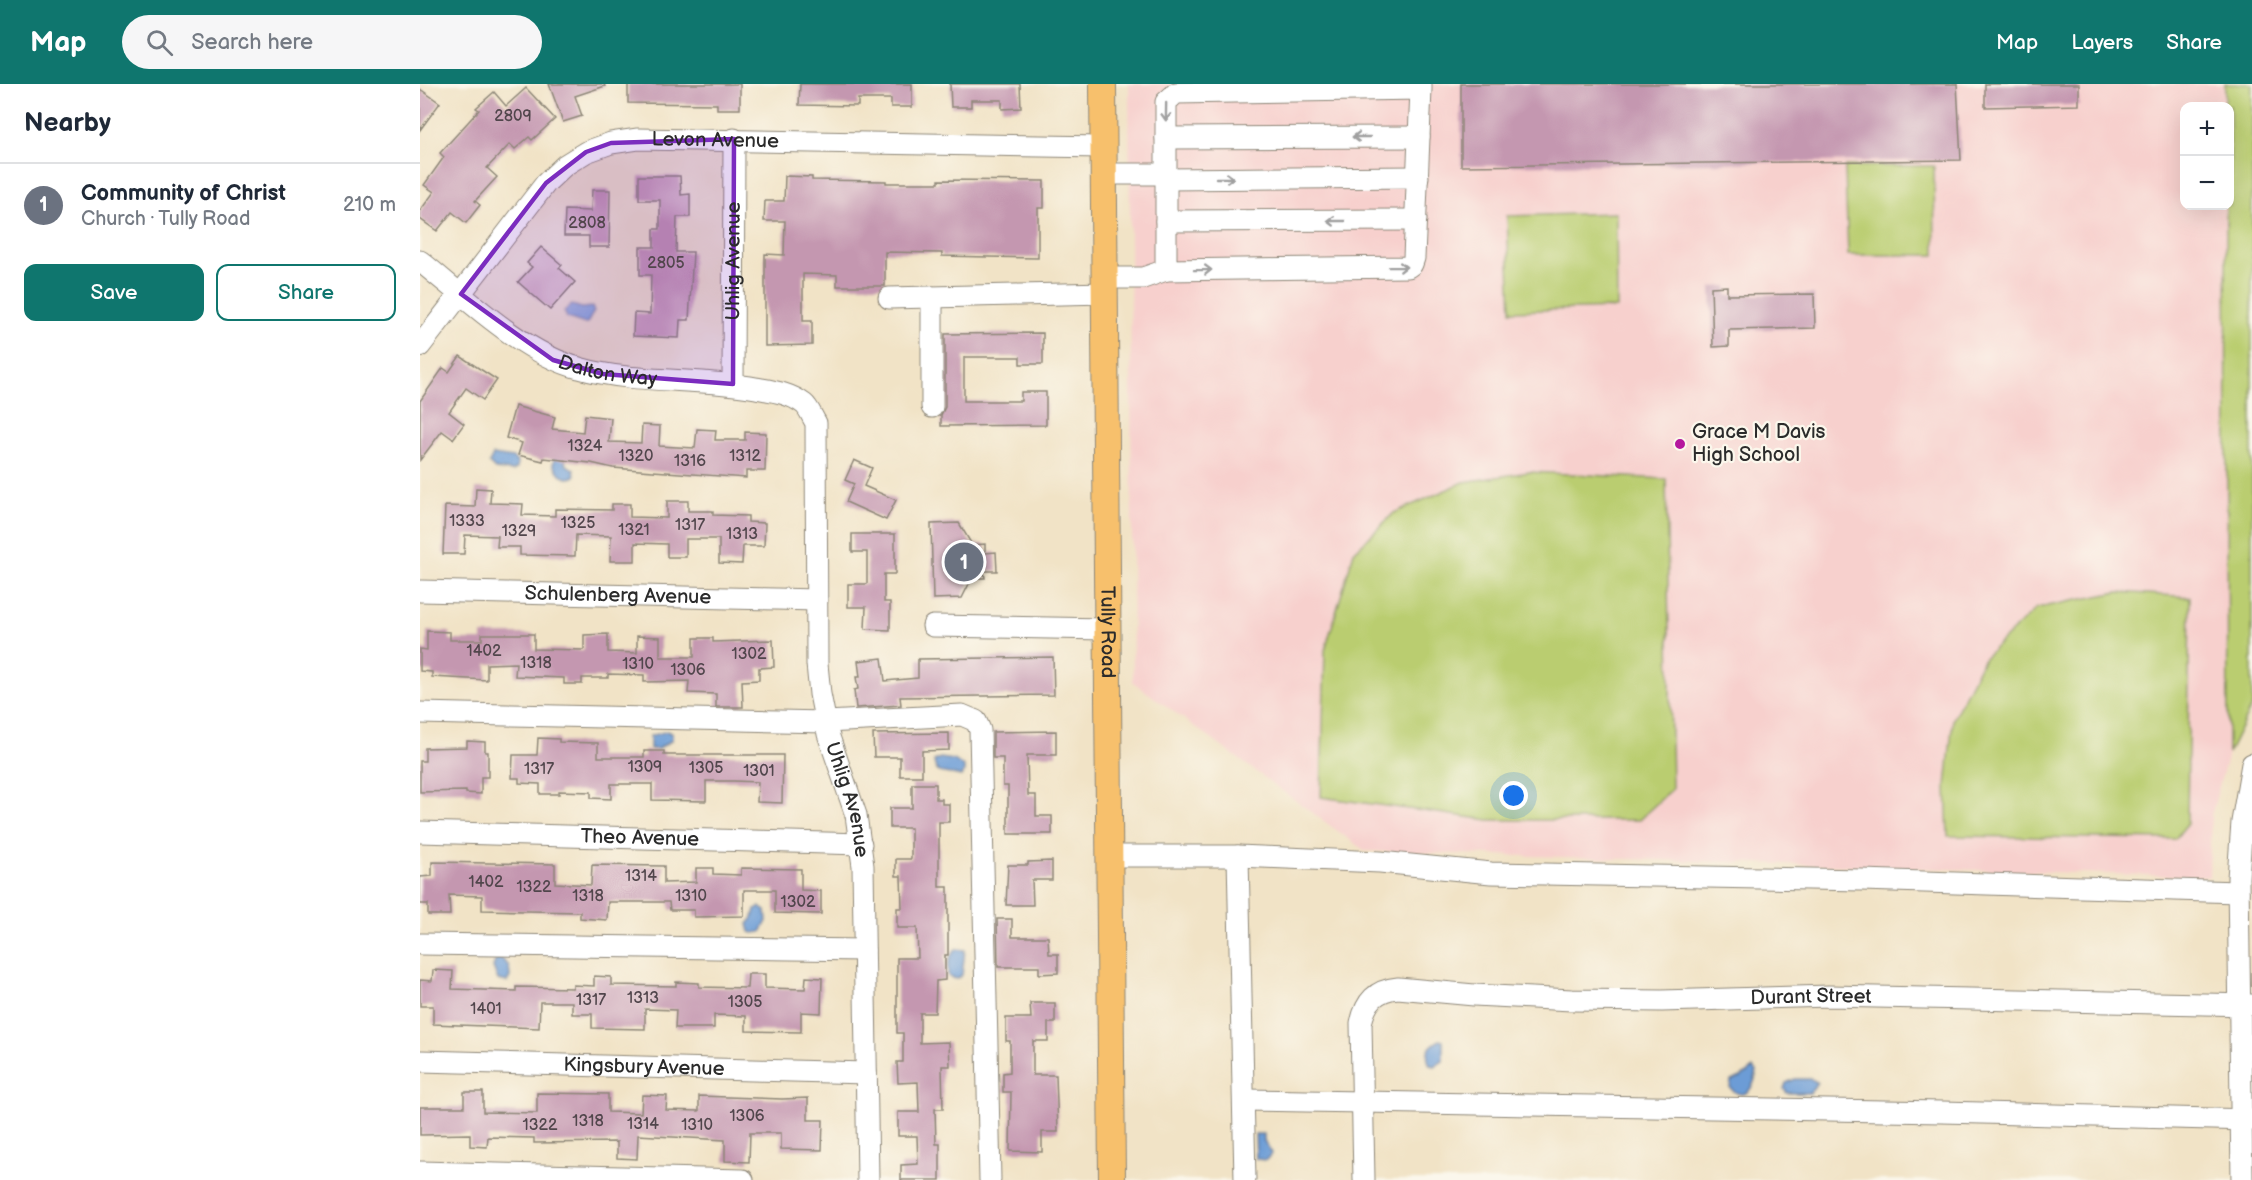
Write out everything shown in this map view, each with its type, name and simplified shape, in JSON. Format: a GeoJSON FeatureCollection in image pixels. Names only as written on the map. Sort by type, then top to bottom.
{"type":"FeatureCollection","features":[{"type":"Feature","properties":{"kind":"main road","name":"Tully Road"},"geometry":{"type":"LineString","coordinates":[[1103,84],[1112,1180]]}},
{"type":"Feature","properties":{"kind":"street"},"geometry":{"type":"LineString","coordinates":[[890,298],[1106,286],[1143,279],[1166,270],[1408,267],[1414,258],[1421,87],[1176,93],[1166,102],[1166,270]]}},
{"type":"Feature","properties":{"kind":"street"},"geometry":{"type":"LineString","coordinates":[[1166,138],[1419,137]]}},
{"type":"Feature","properties":{"kind":"street","name":"Levon Avenue"},"geometry":{"type":"LineString","coordinates":[[420,346],[546,183],[565,165],[586,152],[612,143],[638,139],[734,139],[1104,147]]}},
{"type":"Feature","properties":{"kind":"street","name":"Uhlig Avenue"},"geometry":{"type":"LineString","coordinates":[[733,384],[734,139]]}},
{"type":"Feature","properties":{"kind":"street"},"geometry":{"type":"LineString","coordinates":[[1104,174],[1418,177]]}},
{"type":"Feature","properties":{"kind":"street"},"geometry":{"type":"LineString","coordinates":[[1166,221],[1416,220]]}},
{"type":"Feature","properties":{"kind":"street","name":"Dalton Way"},"geometry":{"type":"LineString","coordinates":[[420,261],[525,344],[553,360],[603,374],[733,384],[785,393],[805,404],[816,423]]}},
{"type":"Feature","properties":{"kind":"street"},"geometry":{"type":"LineString","coordinates":[[932,297],[932,407]]}},
{"type":"Feature","properties":{"kind":"street","name":"Uhlig Avenue"},"geometry":{"type":"LineString","coordinates":[[816,423],[817,664],[820,694],[825,722],[856,815],[861,844],[868,1180]]}},
{"type":"Feature","properties":{"kind":"street","name":"Schulenberg Avenue"},"geometry":{"type":"LineString","coordinates":[[420,591],[817,600]]}},
{"type":"Feature","properties":{"kind":"street"},"geometry":{"type":"LineString","coordinates":[[933,626],[1106,629]]}},
{"type":"Feature","properties":{"kind":"street"},"geometry":{"type":"LineString","coordinates":[[420,713],[825,722],[962,715],[976,721],[980,730],[990,1180]]}},
{"type":"Feature","properties":{"kind":"street"},"geometry":{"type":"LineString","coordinates":[[2242,1180],[2246,1120],[2246,1005],[2241,822],[2252,764]]}},
{"type":"Feature","properties":{"kind":"street","name":"Theo Avenue"},"geometry":{"type":"LineString","coordinates":[[420,832],[861,844]]}},
{"type":"Feature","properties":{"kind":"street"},"geometry":{"type":"LineString","coordinates":[[1108,856],[1238,856],[1380,862],[1491,873],[1862,880],[2243,883]]}},
{"type":"Feature","properties":{"kind":"street"},"geometry":{"type":"LineString","coordinates":[[1238,856],[1245,1180]]}},
{"type":"Feature","properties":{"kind":"street"},"geometry":{"type":"LineString","coordinates":[[420,944],[864,950]]}},
{"type":"Feature","properties":{"kind":"street","name":"Durant Street"},"geometry":{"type":"LineString","coordinates":[[1363,1101],[1361,1023],[1364,1010],[1373,997],[1386,989],[1572,1000],[1662,1001],[1829,996],[2246,1005]]}},
{"type":"Feature","properties":{"kind":"street","name":"Kingsbury Avenue"},"geometry":{"type":"LineString","coordinates":[[420,1061],[866,1073]]}},
{"type":"Feature","properties":{"kind":"street"},"geometry":{"type":"LineString","coordinates":[[1244,1100],[2246,1120]]}},
{"type":"Feature","properties":{"kind":"street"},"geometry":{"type":"LineString","coordinates":[[1363,1101],[1364,1180]]}},
{"type":"Feature","properties":{"kind":"street"},"geometry":{"type":"LineString","coordinates":[[420,1172],[743,1180]]}},
{"type":"Feature","properties":{"kind":"highlighted area"},"geometry":{"type":"Polygon","coordinates":[[[734,139],[733,384],[603,374],[553,360],[461,294],[546,183],[586,152],[611,143],[734,139]]]}},
{"type":"Feature","properties":{"kind":"shaded area","name":"Grace M Davis High School"},"geometry":{"type":"Polygon","coordinates":[[[1129,84],[2228,84],[2228,102],[2180,102],[2180,210],[2228,210],[2228,754],[2211,816],[2209,877],[1365,851],[1133,682],[1129,84]]]}},
{"type":"Feature","properties":{"kind":"green space"},"geometry":{"type":"Polygon","coordinates":[[[2225,84],[2252,84],[2252,705],[2228,754],[2226,210],[2234,210],[2234,102],[2225,102],[2225,84]]]}},
{"type":"Feature","properties":{"kind":"green space"},"geometry":{"type":"Polygon","coordinates":[[[1845,166],[1934,166],[1935,255],[1848,255],[1845,166]]]}},
{"type":"Feature","properties":{"kind":"green space"},"geometry":{"type":"Polygon","coordinates":[[[1616,213],[1617,308],[1511,311],[1507,216],[1616,213]]]}},
{"type":"Feature","properties":{"kind":"green space"},"geometry":{"type":"Polygon","coordinates":[[[1529,472],[1666,479],[1672,789],[1639,820],[1489,820],[1321,797],[1325,650],[1354,552],[1394,513],[1464,482],[1529,472]]]}},
{"type":"Feature","properties":{"kind":"green space"},"geometry":{"type":"Polygon","coordinates":[[[2118,592],[2190,597],[2187,824],[2175,839],[1948,836],[1946,786],[1953,719],[1984,658],[2037,608],[2118,592]]]}},
{"type":"Feature","properties":{"kind":"water"},"geometry":{"type":"Polygon","coordinates":[[[572,305],[582,308],[592,307],[594,311],[588,322],[585,324],[567,318],[564,311],[572,305]]]}},
{"type":"Feature","properties":{"kind":"water"},"geometry":{"type":"Polygon","coordinates":[[[493,455],[513,458],[517,462],[517,468],[513,471],[495,469],[489,463],[493,455]]]}},
{"type":"Feature","properties":{"kind":"water"},"geometry":{"type":"Polygon","coordinates":[[[555,456],[564,456],[566,464],[574,470],[575,476],[568,478],[560,473],[553,464],[555,456]]]}},
{"type":"Feature","properties":{"kind":"water"},"geometry":{"type":"Polygon","coordinates":[[[667,731],[672,734],[672,740],[658,749],[650,749],[650,736],[667,731]]]}},
{"type":"Feature","properties":{"kind":"water"},"geometry":{"type":"Polygon","coordinates":[[[940,758],[954,760],[964,767],[964,772],[961,776],[939,772],[934,761],[940,758]]]}},
{"type":"Feature","properties":{"kind":"water"},"geometry":{"type":"Polygon","coordinates":[[[760,907],[766,911],[767,921],[761,932],[750,932],[748,924],[753,918],[755,909],[760,907]]]}},
{"type":"Feature","properties":{"kind":"water"},"geometry":{"type":"Polygon","coordinates":[[[956,949],[965,950],[962,975],[957,979],[949,977],[948,970],[950,958],[956,949]]]}},
{"type":"Feature","properties":{"kind":"water"},"geometry":{"type":"Polygon","coordinates":[[[501,958],[509,966],[510,977],[507,982],[498,980],[493,967],[496,959],[501,958]]]}},
{"type":"Feature","properties":{"kind":"water"},"geometry":{"type":"Polygon","coordinates":[[[1440,1040],[1443,1041],[1443,1061],[1435,1066],[1430,1065],[1427,1057],[1429,1050],[1440,1040]]]}},
{"type":"Feature","properties":{"kind":"water"},"geometry":{"type":"Polygon","coordinates":[[[1753,1068],[1757,1071],[1754,1083],[1748,1091],[1741,1094],[1730,1088],[1731,1081],[1753,1068]]]}},
{"type":"Feature","properties":{"kind":"water"},"geometry":{"type":"Polygon","coordinates":[[[1795,1079],[1811,1079],[1817,1082],[1810,1093],[1787,1093],[1784,1089],[1786,1083],[1795,1079]]]}},
{"type":"Feature","properties":{"kind":"water"},"geometry":{"type":"Polygon","coordinates":[[[1255,1134],[1264,1134],[1264,1141],[1272,1153],[1266,1160],[1256,1159],[1255,1134]]]}},
{"type":"Feature","properties":{"kind":"building"},"geometry":{"type":"Polygon","coordinates":[[[549,84],[604,84],[605,86],[575,96],[582,116],[563,122],[549,84]]]}},
{"type":"Feature","properties":{"kind":"building"},"geometry":{"type":"Polygon","coordinates":[[[628,84],[740,84],[740,109],[717,109],[717,104],[628,103],[628,84]]]}},
{"type":"Feature","properties":{"kind":"building"},"geometry":{"type":"Polygon","coordinates":[[[800,84],[912,84],[912,107],[891,107],[891,99],[858,99],[858,106],[799,105],[800,84]]]}},
{"type":"Feature","properties":{"kind":"building"},"geometry":{"type":"Polygon","coordinates":[[[950,84],[1020,84],[1021,108],[1002,109],[1002,100],[971,100],[971,107],[951,107],[950,84]]]}},
{"type":"Feature","properties":{"kind":"building"},"geometry":{"type":"Polygon","coordinates":[[[1461,84],[1957,84],[1961,160],[1461,166],[1461,84]]]}},
{"type":"Feature","properties":{"kind":"building"},"geometry":{"type":"Polygon","coordinates":[[[1985,84],[2079,84],[2079,105],[1985,107],[1985,84]]]}},
{"type":"Feature","properties":{"kind":"building"},"geometry":{"type":"Polygon","coordinates":[[[526,88],[555,119],[532,140],[529,137],[515,149],[510,144],[487,168],[497,177],[475,201],[480,205],[466,223],[452,212],[437,231],[420,219],[420,211],[434,192],[424,185],[444,157],[440,153],[479,110],[476,108],[494,92],[506,106],[526,88]]]}},
{"type":"Feature","properties":{"kind":"building"},"geometry":{"type":"Polygon","coordinates":[[[420,89],[440,103],[420,130],[420,89]]]}},
{"type":"Feature","properties":{"kind":"building"},"geometry":{"type":"Polygon","coordinates":[[[639,176],[680,176],[681,195],[690,194],[690,217],[677,217],[676,252],[693,252],[689,320],[680,320],[679,338],[633,336],[634,313],[650,314],[651,275],[640,275],[640,247],[654,247],[654,229],[660,229],[660,200],[639,200],[639,176]]]}},
{"type":"Feature","properties":{"kind":"building"},"geometry":{"type":"Polygon","coordinates":[[[785,176],[812,177],[812,180],[886,181],[886,183],[939,183],[939,180],[1044,181],[1044,208],[1038,208],[1038,258],[885,252],[885,286],[837,286],[837,275],[803,274],[803,321],[812,321],[812,345],[765,346],[765,254],[784,255],[785,221],[764,221],[765,201],[784,201],[785,176]]]}},
{"type":"Feature","properties":{"kind":"building"},"geometry":{"type":"Polygon","coordinates":[[[592,190],[610,190],[609,247],[589,247],[589,236],[564,236],[565,210],[591,211],[592,190]]]}},
{"type":"Feature","properties":{"kind":"building"},"geometry":{"type":"Polygon","coordinates":[[[541,247],[562,265],[559,268],[575,282],[550,310],[518,282],[532,267],[527,263],[541,247]]]}},
{"type":"Feature","properties":{"kind":"building"},"geometry":{"type":"Polygon","coordinates":[[[1727,286],[1727,295],[1814,294],[1815,328],[1729,330],[1729,346],[1713,347],[1711,287],[1727,286]]]}},
{"type":"Feature","properties":{"kind":"building"},"geometry":{"type":"Polygon","coordinates":[[[1043,333],[1043,364],[1020,364],[1020,357],[964,357],[964,401],[1021,401],[1021,392],[1046,392],[1046,425],[941,426],[941,415],[945,407],[945,334],[1043,333]]]}},
{"type":"Feature","properties":{"kind":"building"},"geometry":{"type":"Polygon","coordinates":[[[460,356],[497,380],[483,400],[466,388],[449,412],[464,424],[453,439],[442,431],[420,460],[420,401],[443,368],[449,372],[460,356]]]}},
{"type":"Feature","properties":{"kind":"building"},"geometry":{"type":"Polygon","coordinates":[[[515,406],[555,417],[552,429],[583,432],[585,415],[611,418],[609,442],[641,443],[642,425],[660,426],[659,446],[695,448],[697,429],[716,430],[715,440],[745,440],[745,432],[766,433],[765,471],[746,471],[746,478],[613,468],[544,458],[543,461],[518,455],[522,443],[506,438],[515,406]]]}},
{"type":"Feature","properties":{"kind":"building"},"geometry":{"type":"Polygon","coordinates":[[[854,460],[872,468],[864,486],[896,500],[886,520],[846,502],[854,484],[845,480],[854,460]]]}},
{"type":"Feature","properties":{"kind":"building"},"geometry":{"type":"Polygon","coordinates":[[[476,488],[491,489],[490,503],[523,504],[522,515],[555,516],[555,509],[612,510],[612,504],[630,504],[630,517],[667,518],[667,501],[688,501],[688,511],[713,511],[713,515],[748,516],[748,522],[765,523],[764,546],[743,546],[742,564],[719,563],[719,539],[686,539],[686,557],[667,557],[667,544],[635,543],[635,561],[610,561],[611,536],[576,535],[575,556],[520,555],[520,547],[497,547],[498,536],[465,535],[464,554],[443,554],[445,506],[475,507],[476,488]]]}},
{"type":"Feature","properties":{"kind":"building"},"geometry":{"type":"Polygon","coordinates":[[[959,523],[972,545],[985,544],[985,553],[996,552],[997,571],[984,571],[985,578],[972,578],[962,598],[933,599],[931,524],[959,523]]]}},
{"type":"Feature","properties":{"kind":"building"},"geometry":{"type":"Polygon","coordinates":[[[852,534],[895,534],[895,574],[884,574],[884,602],[890,602],[890,630],[865,629],[866,607],[848,607],[848,584],[867,584],[867,552],[852,552],[852,534]]]}},
{"type":"Feature","properties":{"kind":"building"},"geometry":{"type":"Polygon","coordinates":[[[427,631],[450,632],[450,640],[482,640],[482,634],[534,634],[534,649],[584,650],[584,635],[608,634],[608,652],[637,653],[637,636],[660,637],[660,657],[694,657],[694,638],[713,638],[713,642],[773,640],[774,667],[759,668],[759,680],[742,681],[743,707],[716,707],[716,694],[688,693],[689,681],[644,682],[644,675],[608,674],[608,678],[582,678],[582,684],[564,684],[564,678],[515,676],[516,663],[487,664],[487,680],[432,677],[432,672],[420,671],[420,649],[427,650],[427,631]]]}},
{"type":"Feature","properties":{"kind":"building"},"geometry":{"type":"Polygon","coordinates":[[[1053,657],[1054,695],[900,697],[901,705],[856,708],[854,690],[858,689],[856,677],[860,677],[858,661],[882,658],[885,681],[918,678],[918,659],[1053,657]]]}},
{"type":"Feature","properties":{"kind":"building"},"geometry":{"type":"Polygon","coordinates":[[[1056,731],[1056,755],[1027,755],[1028,795],[1036,795],[1036,816],[1052,816],[1052,834],[1008,834],[1008,786],[1003,786],[1003,758],[993,758],[993,732],[1056,731]]]}},
{"type":"Feature","properties":{"kind":"building"},"geometry":{"type":"Polygon","coordinates":[[[949,733],[949,750],[922,751],[922,776],[900,776],[900,757],[874,757],[873,734],[949,733]]]}},
{"type":"Feature","properties":{"kind":"building"},"geometry":{"type":"Polygon","coordinates":[[[538,738],[559,739],[559,742],[598,743],[598,757],[644,757],[644,751],[664,751],[664,755],[783,755],[782,803],[757,802],[758,782],[734,781],[706,781],[706,801],[652,800],[652,784],[611,784],[611,799],[591,798],[591,792],[559,791],[559,794],[540,794],[540,784],[519,783],[519,778],[512,778],[513,755],[537,755],[538,738]]]}},
{"type":"Feature","properties":{"kind":"building"},"geometry":{"type":"Polygon","coordinates":[[[467,741],[485,742],[485,752],[488,752],[488,777],[481,777],[481,794],[466,793],[466,791],[420,792],[420,761],[425,761],[425,748],[467,747],[467,741]]]}},
{"type":"Feature","properties":{"kind":"building"},"geometry":{"type":"Polygon","coordinates":[[[912,784],[936,784],[936,799],[942,799],[942,804],[949,804],[949,822],[939,822],[939,887],[948,887],[948,955],[945,955],[945,980],[936,981],[935,1013],[920,1013],[920,1043],[949,1042],[950,1066],[942,1066],[943,1109],[935,1109],[936,1144],[940,1144],[940,1180],[901,1180],[901,1165],[918,1164],[917,1136],[898,1136],[898,1112],[919,1112],[918,1082],[898,1083],[897,1062],[903,1062],[903,1033],[897,1033],[897,958],[918,958],[917,928],[897,928],[897,908],[902,908],[901,876],[896,876],[896,859],[911,859],[911,828],[890,828],[890,808],[912,808],[912,784]]]}},
{"type":"Feature","properties":{"kind":"building"},"geometry":{"type":"Polygon","coordinates":[[[1052,861],[1052,880],[1032,880],[1033,905],[1006,905],[1008,865],[1028,865],[1028,862],[1052,861]]]}},
{"type":"Feature","properties":{"kind":"building"},"geometry":{"type":"Polygon","coordinates":[[[432,862],[555,864],[555,883],[591,885],[592,865],[664,866],[664,883],[696,882],[696,868],[713,868],[713,874],[741,875],[741,868],[801,869],[801,890],[821,891],[821,914],[775,913],[775,890],[744,890],[744,916],[694,917],[694,910],[670,910],[669,902],[608,902],[607,920],[580,918],[580,912],[482,910],[482,896],[449,895],[450,915],[428,915],[428,904],[420,904],[420,877],[432,876],[432,862]]]}},
{"type":"Feature","properties":{"kind":"building"},"geometry":{"type":"Polygon","coordinates":[[[997,919],[1012,919],[1012,937],[1048,937],[1049,954],[1058,954],[1058,973],[1039,974],[1039,967],[998,967],[997,919]]]}},
{"type":"Feature","properties":{"kind":"building"},"geometry":{"type":"Polygon","coordinates":[[[433,970],[453,971],[452,989],[516,991],[516,987],[594,986],[594,976],[611,977],[611,985],[676,986],[676,982],[699,983],[699,987],[747,988],[748,974],[765,974],[765,988],[805,989],[806,977],[822,978],[821,1013],[801,1012],[801,1032],[746,1031],[746,1016],[714,1015],[714,1028],[675,1028],[676,1010],[645,1009],[645,1029],[592,1028],[592,1014],[572,1014],[572,1002],[540,1002],[539,1028],[433,1024],[433,1006],[420,1006],[420,980],[432,981],[433,970]]]}},
{"type":"Feature","properties":{"kind":"building"},"geometry":{"type":"Polygon","coordinates":[[[1030,1003],[1055,1003],[1055,1023],[1048,1023],[1048,1041],[1033,1041],[1033,1075],[1056,1075],[1058,1132],[1042,1132],[1042,1152],[1010,1151],[1011,1092],[1003,1092],[1003,1073],[1010,1072],[1010,1041],[1006,1041],[1006,1018],[1031,1018],[1030,1003]]]}},
{"type":"Feature","properties":{"kind":"building"},"geometry":{"type":"Polygon","coordinates":[[[464,1092],[483,1092],[483,1112],[537,1113],[537,1093],[608,1094],[608,1112],[641,1113],[642,1095],[667,1096],[666,1110],[699,1111],[699,1096],[808,1098],[808,1120],[823,1120],[822,1150],[781,1149],[781,1133],[750,1133],[749,1162],[725,1161],[725,1140],[638,1135],[637,1159],[617,1158],[617,1142],[534,1143],[534,1138],[488,1137],[487,1147],[470,1146],[470,1134],[420,1135],[420,1107],[464,1107],[464,1092]]]}},
{"type":"Feature","properties":{"kind":"place","name":"Grace M Davis High School"},"geometry":{"type":"Point","coordinates":[1680,444]}},
{"type":"Feature","properties":{"kind":"place","name":"Community of Christ"},"geometry":{"type":"Point","coordinates":[964,562]}}]}
